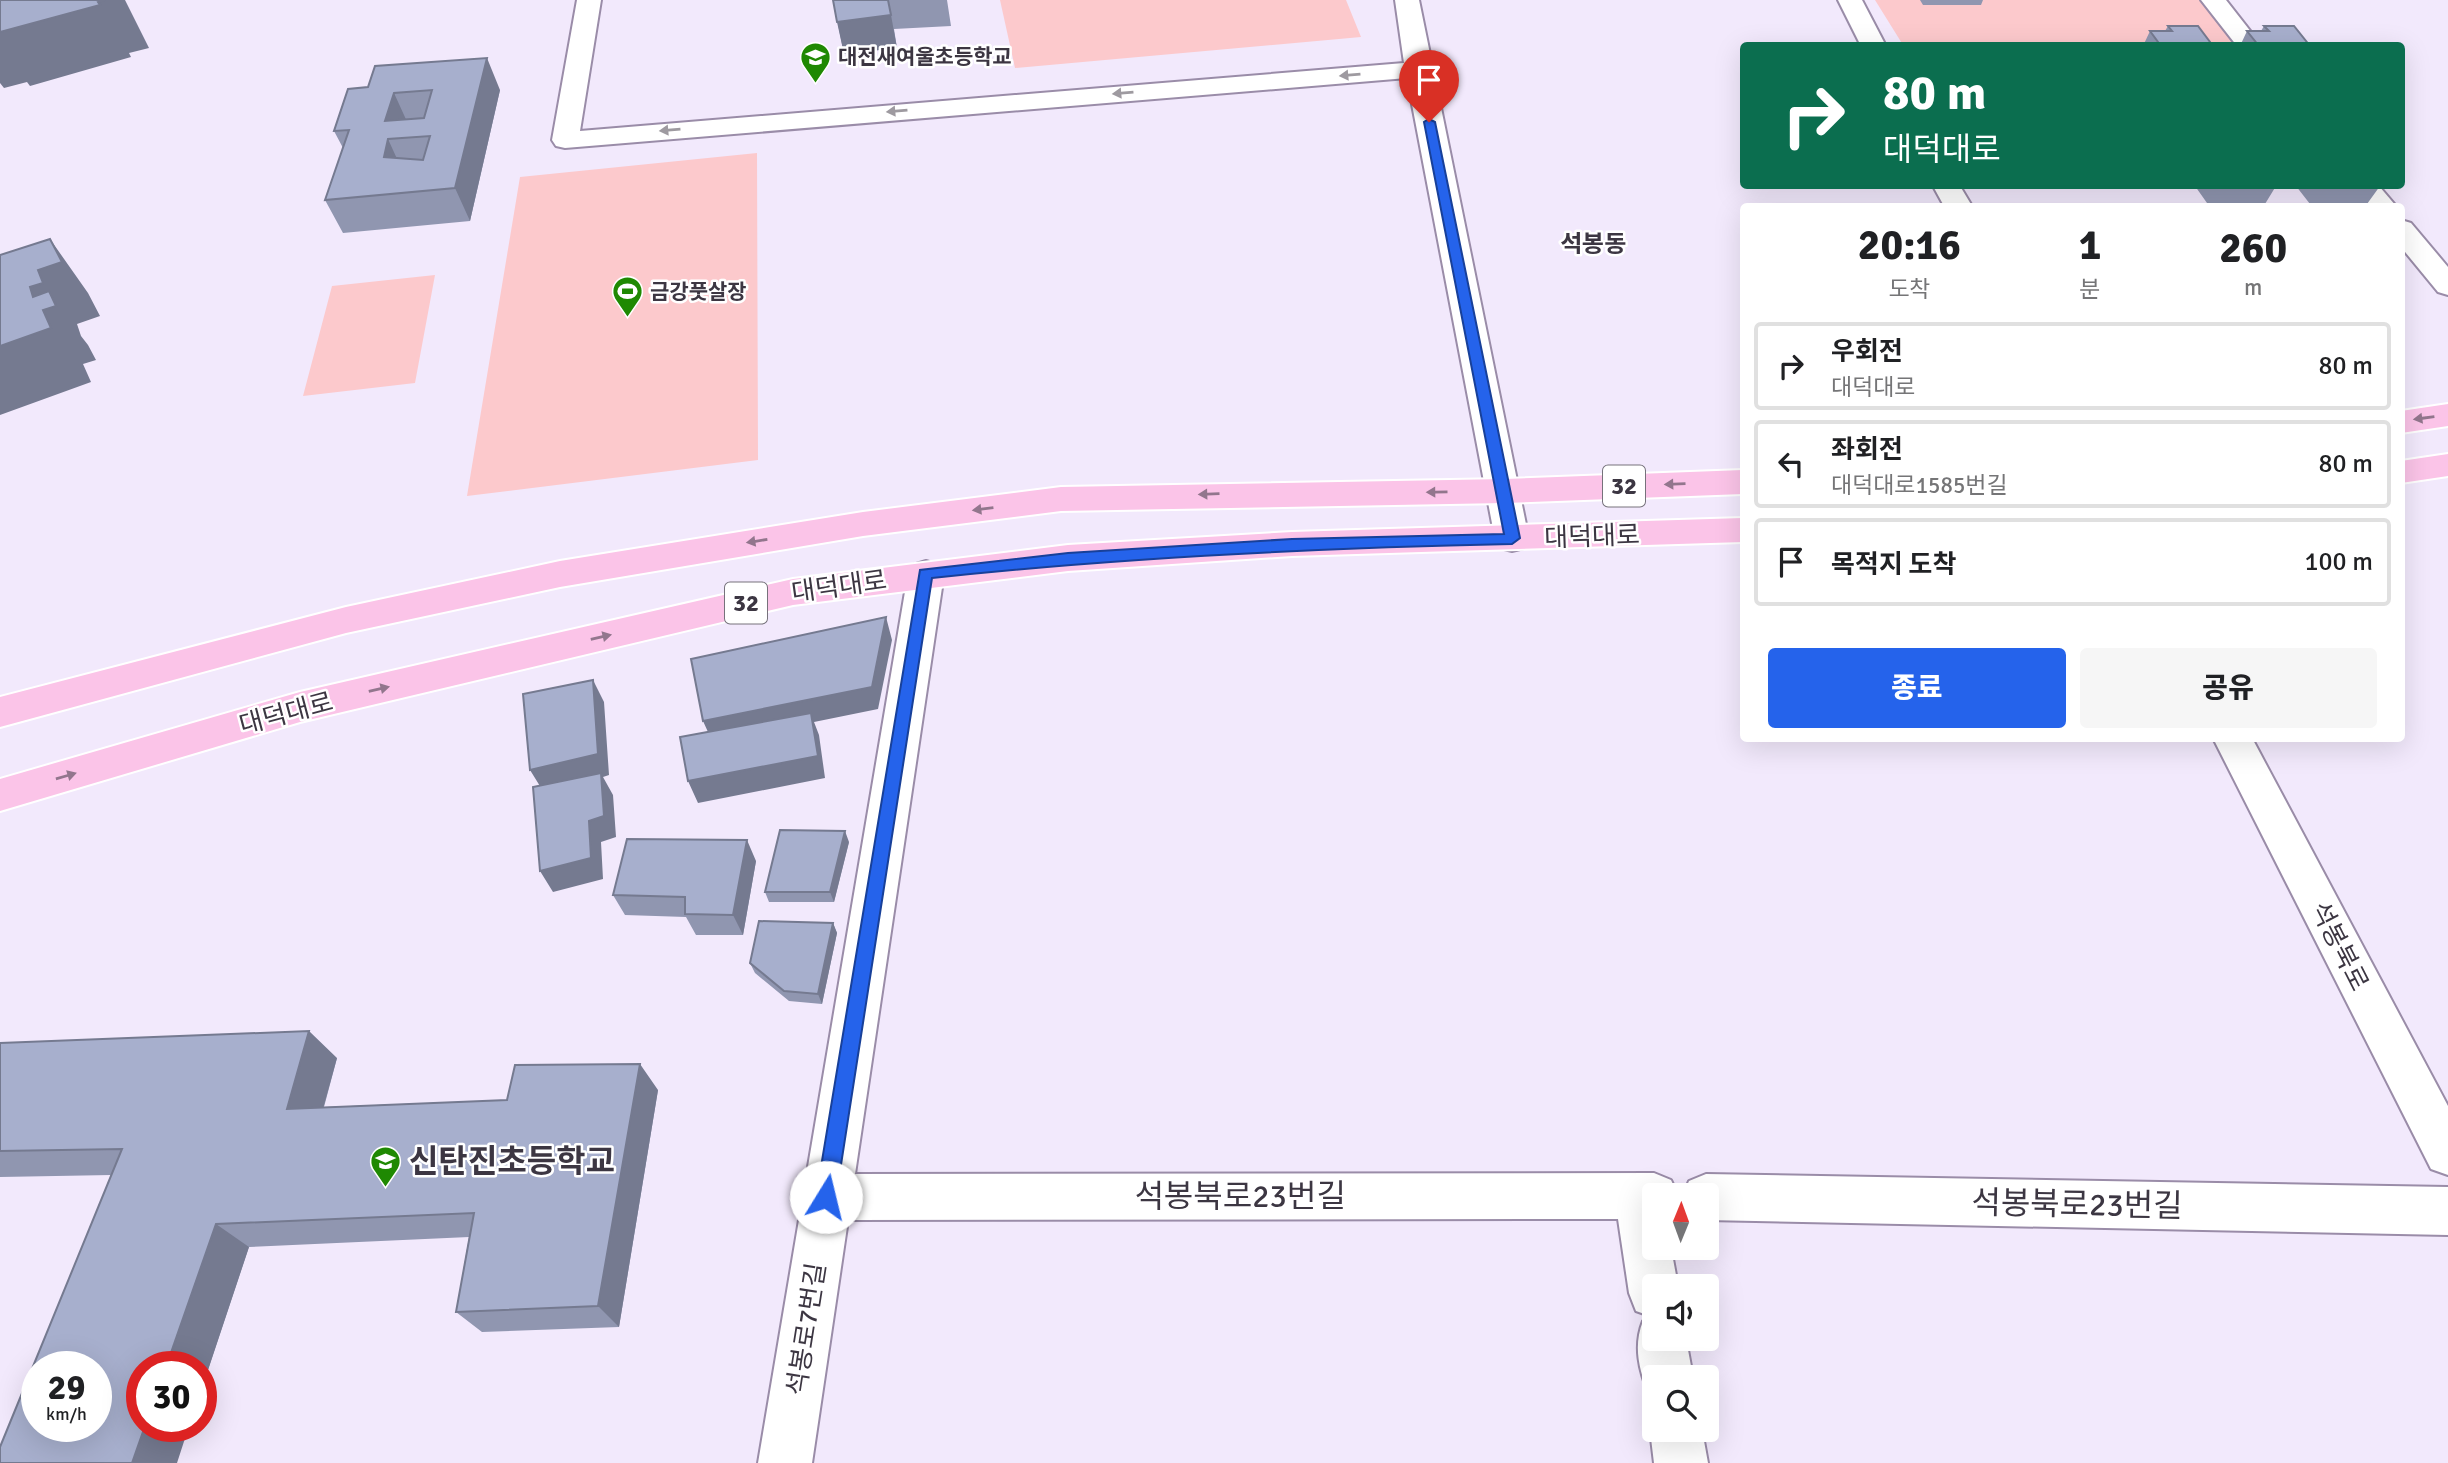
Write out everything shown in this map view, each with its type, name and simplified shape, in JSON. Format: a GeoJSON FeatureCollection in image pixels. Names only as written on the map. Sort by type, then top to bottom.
{"type":"FeatureCollection","features":[{"type":"Feature","properties":{"kind":"main road"},"geometry":{"type":"LineString","coordinates":[[2405,421],[2448,415]]}},
{"type":"Feature","properties":{"kind":"main road"},"geometry":{"type":"LineString","coordinates":[[2405,471],[2448,465]]}},
{"type":"Feature","properties":{"kind":"main road","name":"대덕대로"},"geometry":{"type":"LineString","coordinates":[[0,712],[346,620],[533,579],[863,524],[1062,499],[1505,491],[1740,482]]}},
{"type":"Feature","properties":{"kind":"main road","name":"대덕대로"},"geometry":{"type":"LineString","coordinates":[[0,795],[300,707],[793,592],[1068,558],[1292,544],[1740,530]]}},
{"type":"Feature","properties":{"kind":"street"},"geometry":{"type":"LineString","coordinates":[[589,0],[565,140],[1418,69]]}},
{"type":"Feature","properties":{"kind":"street"},"geometry":{"type":"LineString","coordinates":[[1408,0],[1418,69],[1505,491],[1512,538]]}},
{"type":"Feature","properties":{"kind":"street"},"geometry":{"type":"LineString","coordinates":[[1850,0],[1872,42]]}},
{"type":"Feature","properties":{"kind":"street"},"geometry":{"type":"LineString","coordinates":[[2213,0],[2247,42]]}},
{"type":"Feature","properties":{"kind":"street"},"geometry":{"type":"LineString","coordinates":[[2368,189],[2379,203]]}},
{"type":"Feature","properties":{"kind":"street"},"geometry":{"type":"LineString","coordinates":[[2405,234],[2448,286]]}},
{"type":"Feature","properties":{"kind":"street","name":"석봉로7번길"},"geometry":{"type":"LineString","coordinates":[[785,1463],[926,574]]}},
{"type":"Feature","properties":{"kind":"street","name":"석봉북로"},"geometry":{"type":"LineString","coordinates":[[2234,742],[2448,1153]]}},
{"type":"Feature","properties":{"kind":"street","name":"석봉북로23번길"},"geometry":{"type":"LineString","coordinates":[[826,1197],[1642,1196]]}},
{"type":"Feature","properties":{"kind":"street","name":"석봉북로23번길"},"geometry":{"type":"LineString","coordinates":[[1719,1197],[2448,1210]]}},
{"type":"Feature","properties":{"kind":"street"},"geometry":{"type":"LineString","coordinates":[[1678,1442],[1681,1463]]}},
{"type":"Feature","properties":{"kind":"shaded area"},"geometry":{"type":"Polygon","coordinates":[[[1000,0],[1346,0],[1361,37],[1015,68],[1000,0]]]}},
{"type":"Feature","properties":{"kind":"shaded area"},"geometry":{"type":"Polygon","coordinates":[[[1875,0],[2202,0],[2237,42],[1901,42],[1875,0]]]}},
{"type":"Feature","properties":{"kind":"shaded area","name":"금강풋살장"},"geometry":{"type":"Polygon","coordinates":[[[757,153],[758,460],[467,496],[520,177],[757,153]]]}},
{"type":"Feature","properties":{"kind":"shaded area"},"geometry":{"type":"Polygon","coordinates":[[[435,275],[415,383],[303,396],[332,286],[435,275]]]}},
{"type":"Feature","properties":{"kind":"building"},"geometry":{"type":"Polygon","coordinates":[[[0,0],[105,0],[98,2],[100,5],[0,32],[0,0]]]}},
{"type":"Feature","properties":{"kind":"building"},"geometry":{"type":"Polygon","coordinates":[[[833,0],[888,0],[891,15],[837,22],[833,0]]]}},
{"type":"Feature","properties":{"kind":"building"},"geometry":{"type":"Polygon","coordinates":[[[2168,26],[2198,26],[2210,42],[2158,42],[2150,31],[2172,31],[2168,26]]]}},
{"type":"Feature","properties":{"kind":"building"},"geometry":{"type":"Polygon","coordinates":[[[2264,26],[2294,26],[2307,42],[2256,42],[2247,31],[2269,31],[2264,26]]]}},
{"type":"Feature","properties":{"kind":"building"},"geometry":{"type":"Polygon","coordinates":[[[487,58],[455,188],[325,200],[349,130],[334,131],[348,89],[368,87],[375,66],[487,58]],[[432,90],[394,93],[385,121],[424,118],[432,90]],[[430,136],[388,139],[384,157],[423,160],[430,136]]]}},
{"type":"Feature","properties":{"kind":"building"},"geometry":{"type":"Polygon","coordinates":[[[50,239],[62,262],[38,270],[43,283],[30,287],[33,297],[49,291],[56,306],[43,310],[51,328],[0,346],[0,255],[50,239]]]}},
{"type":"Feature","properties":{"kind":"building"},"geometry":{"type":"Polygon","coordinates":[[[886,617],[872,687],[703,721],[691,659],[886,617]]]}},
{"type":"Feature","properties":{"kind":"building"},"geometry":{"type":"Polygon","coordinates":[[[593,680],[598,754],[530,770],[523,694],[593,680]]]}},
{"type":"Feature","properties":{"kind":"building"},"geometry":{"type":"Polygon","coordinates":[[[811,713],[818,756],[688,781],[680,737],[811,713]]]}},
{"type":"Feature","properties":{"kind":"building"},"geometry":{"type":"Polygon","coordinates":[[[601,773],[604,816],[589,821],[591,858],[540,871],[533,787],[601,773]]]}},
{"type":"Feature","properties":{"kind":"building"},"geometry":{"type":"Polygon","coordinates":[[[780,830],[845,831],[830,892],[765,892],[780,830]]]}},
{"type":"Feature","properties":{"kind":"building"},"geometry":{"type":"Polygon","coordinates":[[[627,839],[747,840],[733,915],[685,914],[685,897],[613,895],[627,839]]]}},
{"type":"Feature","properties":{"kind":"building"},"geometry":{"type":"Polygon","coordinates":[[[759,921],[833,923],[818,994],[784,991],[750,963],[759,921]]]}},
{"type":"Feature","properties":{"kind":"building"},"geometry":{"type":"Polygon","coordinates":[[[309,1031],[287,1109],[507,1100],[515,1065],[640,1064],[598,1306],[456,1312],[474,1213],[216,1224],[172,1351],[126,1351],[126,1442],[139,1442],[132,1463],[0,1463],[0,1447],[21,1396],[21,1442],[112,1442],[112,1351],[39,1351],[122,1149],[0,1151],[0,1043],[309,1031]]]}},
{"type":"Feature","properties":{"kind":"place","name":"대전새여울초등학교"},"geometry":{"type":"Point","coordinates":[815,84]}},
{"type":"Feature","properties":{"kind":"place","name":"금강풋살장"},"geometry":{"type":"Point","coordinates":[627,319]}},
{"type":"Feature","properties":{"kind":"place","name":"신탄진초등학교"},"geometry":{"type":"Point","coordinates":[386,1188]}},
{"type":"Feature","properties":{"kind":"district","name":"석봉동"},"geometry":{"type":"Point","coordinates":[1593,244]}},
{"type":"Feature","properties":{"kind":"route"},"geometry":{"type":"LineString","coordinates":[[826,1197],[926,574],[1068,558],[1292,544],[1512,538],[1505,491],[1429,122]]}}]}
